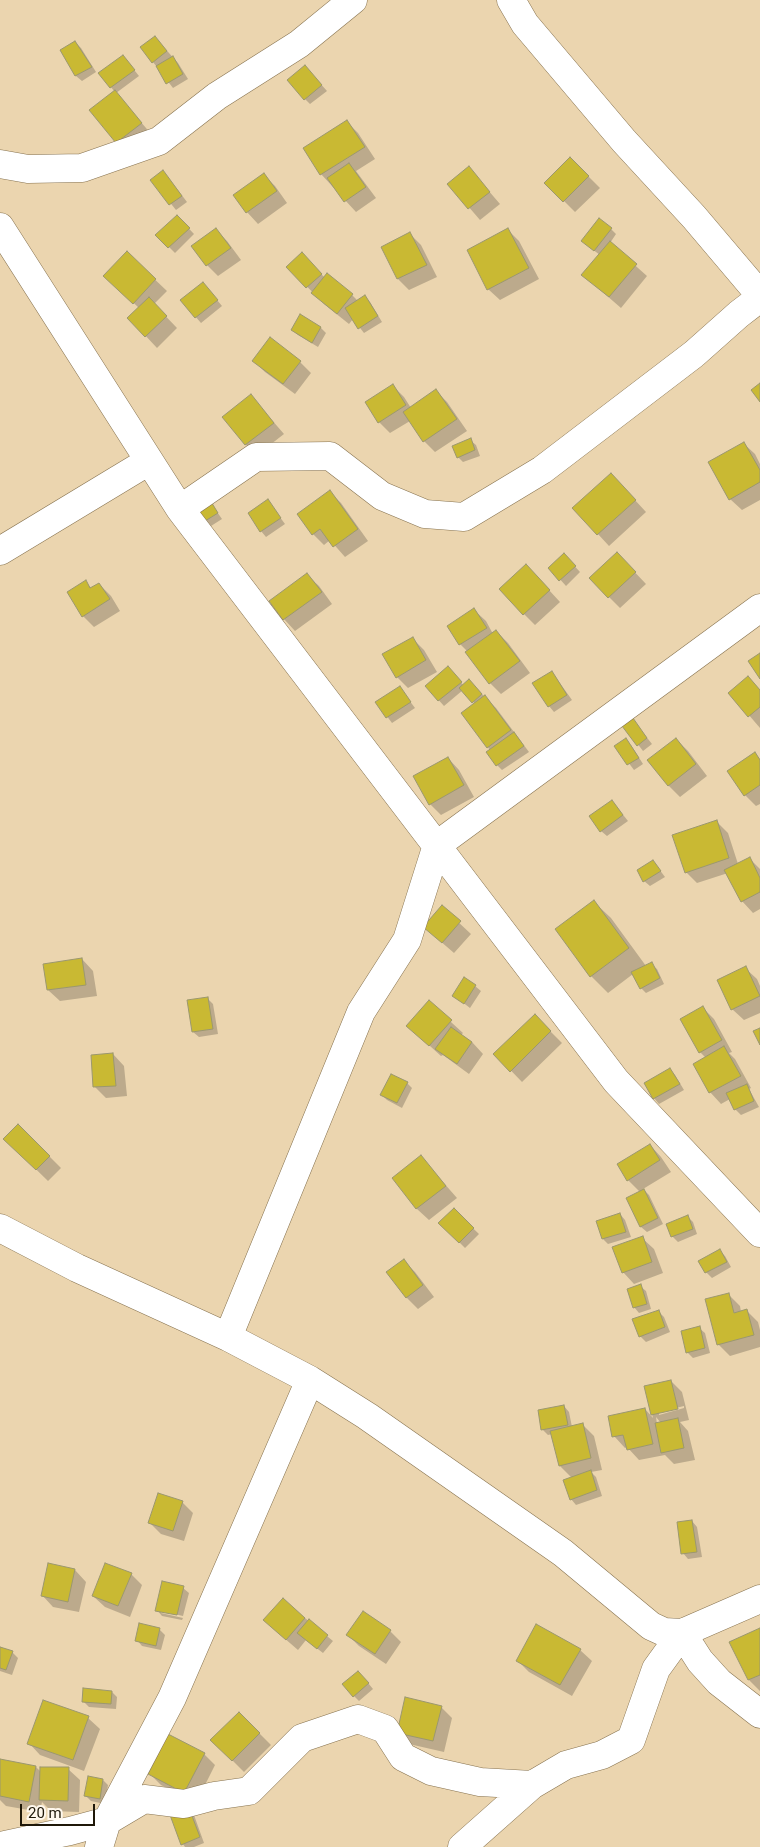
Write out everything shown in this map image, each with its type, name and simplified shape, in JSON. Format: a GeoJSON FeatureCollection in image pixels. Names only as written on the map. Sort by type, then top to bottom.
{"type":"FeatureCollection","features":[{"type":"Feature","properties":{"kind":"street"},"geometry":{"type":"LineString","coordinates":[[0,164],[28,169],[82,168],[159,141],[217,96],[298,44],[353,0]]}},
{"type":"Feature","properties":{"kind":"street"},"geometry":{"type":"LineString","coordinates":[[180,509],[256,457],[330,456],[382,496],[425,514],[464,517],[542,470],[694,354],[760,297],[525,24],[510,0]]}},
{"type":"Feature","properties":{"kind":"street"},"geometry":{"type":"LineString","coordinates":[[0,227],[180,509],[616,1081],[760,1233]]}},
{"type":"Feature","properties":{"kind":"street"},"geometry":{"type":"LineString","coordinates":[[0,550],[149,461]]}},
{"type":"Feature","properties":{"kind":"street"},"geometry":{"type":"LineString","coordinates":[[228,1337],[361,1012],[407,940],[437,845],[760,608]]}},
{"type":"Feature","properties":{"kind":"street"},"geometry":{"type":"LineString","coordinates":[[0,1228],[77,1268],[228,1337],[310,1380],[367,1416],[563,1554],[650,1626],[664,1632],[682,1633],[760,1599]]}},
{"type":"Feature","properties":{"kind":"street"},"geometry":{"type":"LineString","coordinates":[[99,1847],[107,1821],[172,1698],[310,1380]]}},
{"type":"Feature","properties":{"kind":"street"},"geometry":{"type":"LineString","coordinates":[[682,1633],[700,1661],[719,1682],[760,1714]]}},
{"type":"Feature","properties":{"kind":"street"},"geometry":{"type":"LineString","coordinates":[[462,1847],[532,1785],[566,1765],[602,1755],[631,1740],[656,1669],[682,1633]]}},
{"type":"Feature","properties":{"kind":"street"},"geometry":{"type":"LineString","coordinates":[[0,1846],[107,1821],[144,1799],[184,1804],[214,1796],[249,1791],[302,1738],[358,1719],[385,1729],[403,1757],[430,1771],[480,1782],[532,1785]]}},
{"type":"Feature","properties":{"kind":"building"},"geometry":{"type":"Polygon","coordinates":[[[155,36],[167,51],[152,63],[140,47],[155,36]]]}},
{"type":"Feature","properties":{"kind":"building"},"geometry":{"type":"Polygon","coordinates":[[[75,41],[92,67],[75,76],[60,50],[75,41]]]}},
{"type":"Feature","properties":{"kind":"building"},"geometry":{"type":"Polygon","coordinates":[[[123,55],[135,70],[110,88],[98,73],[123,55]]]}},
{"type":"Feature","properties":{"kind":"building"},"geometry":{"type":"Polygon","coordinates":[[[173,56],[183,74],[166,84],[156,66],[173,56]]]}},
{"type":"Feature","properties":{"kind":"building"},"geometry":{"type":"Polygon","coordinates":[[[305,65],[322,85],[304,100],[287,80],[305,65]]]}},
{"type":"Feature","properties":{"kind":"building"},"geometry":{"type":"Polygon","coordinates":[[[115,90],[142,123],[116,143],[89,110],[115,90]]]}},
{"type":"Feature","properties":{"kind":"building"},"geometry":{"type":"Polygon","coordinates":[[[347,120],[365,147],[320,175],[303,148],[347,120]]]}},
{"type":"Feature","properties":{"kind":"building"},"geometry":{"type":"Polygon","coordinates":[[[570,157],[589,176],[563,202],[544,183],[570,157]]]}},
{"type":"Feature","properties":{"kind":"building"},"geometry":{"type":"Polygon","coordinates":[[[349,163],[366,187],[344,202],[327,178],[349,163]]]}},
{"type":"Feature","properties":{"kind":"building"},"geometry":{"type":"Polygon","coordinates":[[[469,166],[490,192],[468,209],[447,184],[469,166]]]}},
{"type":"Feature","properties":{"kind":"building"},"geometry":{"type":"Polygon","coordinates":[[[163,170],[182,196],[169,205],[150,180],[163,170]]]}},
{"type":"Feature","properties":{"kind":"building"},"geometry":{"type":"Polygon","coordinates":[[[264,173],[277,191],[246,213],[233,195],[264,173]]]}},
{"type":"Feature","properties":{"kind":"building"},"geometry":{"type":"Polygon","coordinates":[[[177,215],[190,228],[168,248],[155,235],[177,215]]]}},
{"type":"Feature","properties":{"kind":"building"},"geometry":{"type":"Polygon","coordinates":[[[599,218],[612,228],[594,251],[581,241],[599,218]]]}},
{"type":"Feature","properties":{"kind":"building"},"geometry":{"type":"Polygon","coordinates":[[[216,228],[231,248],[206,266],[191,246],[216,228]]]}},
{"type":"Feature","properties":{"kind":"building"},"geometry":{"type":"Polygon","coordinates":[[[508,228],[529,268],[487,290],[467,250],[508,228]]]}},
{"type":"Feature","properties":{"kind":"building"},"geometry":{"type":"Polygon","coordinates":[[[410,232],[427,265],[397,279],[381,247],[410,232]]]}},
{"type":"Feature","properties":{"kind":"building"},"geometry":{"type":"Polygon","coordinates":[[[610,241],[637,264],[609,297],[581,275],[610,241]]]}},
{"type":"Feature","properties":{"kind":"building"},"geometry":{"type":"Polygon","coordinates":[[[127,251],[156,279],[133,304],[103,276],[127,251]]]}},
{"type":"Feature","properties":{"kind":"building"},"geometry":{"type":"Polygon","coordinates":[[[302,252],[322,274],[306,288],[286,267],[302,252]]]}},
{"type":"Feature","properties":{"kind":"building"},"geometry":{"type":"Polygon","coordinates":[[[327,273],[353,294],[337,314],[311,293],[327,273]]]}},
{"type":"Feature","properties":{"kind":"building"},"geometry":{"type":"Polygon","coordinates":[[[203,282],[218,300],[195,318],[180,300],[203,282]]]}},
{"type":"Feature","properties":{"kind":"building"},"geometry":{"type":"Polygon","coordinates":[[[365,295],[378,316],[358,329],[345,308],[365,295]]]}},
{"type":"Feature","properties":{"kind":"building"},"geometry":{"type":"Polygon","coordinates":[[[149,297],[167,316],[145,337],[127,318],[149,297]]]}},
{"type":"Feature","properties":{"kind":"building"},"geometry":{"type":"Polygon","coordinates":[[[300,314],[321,327],[312,343],[291,330],[300,314]]]}},
{"type":"Feature","properties":{"kind":"building"},"geometry":{"type":"Polygon","coordinates":[[[270,337],[301,361],[283,384],[252,361],[270,337]]]}},
{"type":"Feature","properties":{"kind":"building"},"geometry":{"type":"Polygon","coordinates":[[[760,383],[760,402],[751,390],[760,383]]]}},
{"type":"Feature","properties":{"kind":"building"},"geometry":{"type":"Polygon","coordinates":[[[393,384],[406,405],[378,423],[365,402],[393,384]]]}},
{"type":"Feature","properties":{"kind":"building"},"geometry":{"type":"Polygon","coordinates":[[[436,389],[457,419],[423,442],[403,412],[436,389]]]}},
{"type":"Feature","properties":{"kind":"building"},"geometry":{"type":"Polygon","coordinates":[[[251,394],[274,423],[245,445],[222,417],[251,394]]]}},
{"type":"Feature","properties":{"kind":"building"},"geometry":{"type":"Polygon","coordinates":[[[471,438],[475,450],[457,458],[452,446],[471,438]]]}},
{"type":"Feature","properties":{"kind":"building"},"geometry":{"type":"Polygon","coordinates":[[[744,442],[760,470],[760,482],[729,500],[708,462],[744,442]]]}},
{"type":"Feature","properties":{"kind":"building"},"geometry":{"type":"Polygon","coordinates":[[[611,473],[636,500],[597,535],[572,508],[611,473]]]}},
{"type":"Feature","properties":{"kind":"building"},"geometry":{"type":"Polygon","coordinates":[[[330,490],[358,529],[333,547],[320,529],[312,535],[297,514],[330,490]]]}},
{"type":"Feature","properties":{"kind":"building"},"geometry":{"type":"Polygon","coordinates":[[[268,499],[281,518],[260,532],[248,513],[268,499]]]}},
{"type":"Feature","properties":{"kind":"building"},"geometry":{"type":"Polygon","coordinates":[[[210,500],[218,513],[205,521],[197,509],[210,500]]]}},
{"type":"Feature","properties":{"kind":"building"},"geometry":{"type":"Polygon","coordinates":[[[617,552],[636,572],[608,598],[589,578],[617,552]]]}},
{"type":"Feature","properties":{"kind":"building"},"geometry":{"type":"Polygon","coordinates":[[[564,553],[576,566],[559,581],[548,568],[564,553]]]}},
{"type":"Feature","properties":{"kind":"building"},"geometry":{"type":"Polygon","coordinates":[[[526,564],[550,590],[523,615],[499,589],[526,564]]]}},
{"type":"Feature","properties":{"kind":"building"},"geometry":{"type":"Polygon","coordinates":[[[307,573],[322,592],[283,620],[269,601],[307,573]]]}},
{"type":"Feature","properties":{"kind":"building"},"geometry":{"type":"Polygon","coordinates":[[[86,580],[90,588],[99,583],[110,599],[82,617],[67,592],[86,580]]]}},
{"type":"Feature","properties":{"kind":"building"},"geometry":{"type":"Polygon","coordinates":[[[474,608],[487,628],[459,645],[447,626],[474,608]]]}},
{"type":"Feature","properties":{"kind":"building"},"geometry":{"type":"Polygon","coordinates":[[[496,630],[520,661],[489,684],[465,652],[496,630]]]}},
{"type":"Feature","properties":{"kind":"building"},"geometry":{"type":"Polygon","coordinates":[[[413,637],[426,660],[396,678],[382,654],[413,637]]]}},
{"type":"Feature","properties":{"kind":"building"},"geometry":{"type":"Polygon","coordinates":[[[760,653],[760,679],[748,661],[760,653]]]}},
{"type":"Feature","properties":{"kind":"building"},"geometry":{"type":"Polygon","coordinates":[[[448,666],[462,682],[438,701],[425,686],[448,666]]]}},
{"type":"Feature","properties":{"kind":"building"},"geometry":{"type":"Polygon","coordinates":[[[552,671],[567,695],[548,707],[532,683],[552,671]]]}},
{"type":"Feature","properties":{"kind":"building"},"geometry":{"type":"Polygon","coordinates":[[[748,676],[760,690],[760,707],[748,717],[728,693],[748,676]]]}},
{"type":"Feature","properties":{"kind":"building"},"geometry":{"type":"Polygon","coordinates":[[[469,679],[482,694],[472,703],[459,688],[469,679]]]}},
{"type":"Feature","properties":{"kind":"building"},"geometry":{"type":"Polygon","coordinates":[[[400,686],[411,702],[386,718],[375,702],[400,686]]]}},
{"type":"Feature","properties":{"kind":"building"},"geometry":{"type":"Polygon","coordinates":[[[485,695],[511,730],[487,748],[461,713],[485,695]]]}},
{"type":"Feature","properties":{"kind":"building"},"geometry":{"type":"Polygon","coordinates":[[[633,718],[647,738],[637,746],[622,726],[633,718]]]}},
{"type":"Feature","properties":{"kind":"building"},"geometry":{"type":"Polygon","coordinates":[[[514,732],[524,746],[496,766],[486,752],[514,732]]]}},
{"type":"Feature","properties":{"kind":"building"},"geometry":{"type":"Polygon","coordinates":[[[626,738],[639,758],[627,765],[614,746],[626,738]]]}},
{"type":"Feature","properties":{"kind":"building"},"geometry":{"type":"Polygon","coordinates":[[[676,738],[696,764],[668,786],[647,760],[676,738]]]}},
{"type":"Feature","properties":{"kind":"building"},"geometry":{"type":"Polygon","coordinates":[[[755,752],[760,760],[760,785],[744,796],[727,771],[755,752]]]}},
{"type":"Feature","properties":{"kind":"building"},"geometry":{"type":"Polygon","coordinates":[[[448,757],[464,785],[429,805],[413,776],[448,757]]]}},
{"type":"Feature","properties":{"kind":"building"},"geometry":{"type":"Polygon","coordinates":[[[612,800],[623,815],[600,832],[589,816],[612,800]]]}},
{"type":"Feature","properties":{"kind":"building"},"geometry":{"type":"Polygon","coordinates":[[[717,820],[729,858],[685,873],[672,835],[717,820]]]}},
{"type":"Feature","properties":{"kind":"building"},"geometry":{"type":"Polygon","coordinates":[[[750,857],[760,878],[760,892],[741,902],[724,870],[750,857]]]}},
{"type":"Feature","properties":{"kind":"building"},"geometry":{"type":"Polygon","coordinates":[[[653,860],[661,871],[643,882],[637,870],[653,860]]]}},
{"type":"Feature","properties":{"kind":"building"},"geometry":{"type":"Polygon","coordinates":[[[594,900],[629,948],[590,977],[555,929],[594,900]]]}},
{"type":"Feature","properties":{"kind":"building"},"geometry":{"type":"Polygon","coordinates":[[[442,905],[461,921],[442,943],[423,927],[442,905]]]}},
{"type":"Feature","properties":{"kind":"building"},"geometry":{"type":"Polygon","coordinates":[[[82,958],[86,985],[47,990],[43,964],[82,958]]]}},
{"type":"Feature","properties":{"kind":"building"},"geometry":{"type":"Polygon","coordinates":[[[652,962],[660,978],[640,989],[631,972],[652,962]]]}},
{"type":"Feature","properties":{"kind":"building"},"geometry":{"type":"Polygon","coordinates":[[[746,966],[760,996],[731,1010],[717,980],[746,966]]]}},
{"type":"Feature","properties":{"kind":"building"},"geometry":{"type":"Polygon","coordinates":[[[464,977],[476,985],[464,1004],[452,996],[464,977]]]}},
{"type":"Feature","properties":{"kind":"building"},"geometry":{"type":"Polygon","coordinates":[[[208,997],[213,1029],[192,1032],[187,1000],[208,997]]]}},
{"type":"Feature","properties":{"kind":"building"},"geometry":{"type":"Polygon","coordinates":[[[429,1000],[452,1020],[429,1046],[406,1026],[429,1000]]]}},
{"type":"Feature","properties":{"kind":"building"},"geometry":{"type":"Polygon","coordinates":[[[703,1006],[722,1040],[699,1053],[680,1019],[703,1006]]]}},
{"type":"Feature","properties":{"kind":"building"},"geometry":{"type":"Polygon","coordinates":[[[535,1014],[551,1031],[510,1072],[493,1054],[535,1014]]]}},
{"type":"Feature","properties":{"kind":"building"},"geometry":{"type":"Polygon","coordinates":[[[451,1027],[472,1042],[457,1064],[435,1049],[451,1027]]]}},
{"type":"Feature","properties":{"kind":"building"},"geometry":{"type":"Polygon","coordinates":[[[760,1028],[760,1045],[753,1031],[760,1028]]]}},
{"type":"Feature","properties":{"kind":"building"},"geometry":{"type":"Polygon","coordinates":[[[724,1046],[741,1076],[709,1093],[693,1064],[724,1046]]]}},
{"type":"Feature","properties":{"kind":"building"},"geometry":{"type":"Polygon","coordinates":[[[113,1053],[116,1086],[93,1087],[91,1055],[113,1053]]]}},
{"type":"Feature","properties":{"kind":"building"},"geometry":{"type":"Polygon","coordinates":[[[670,1068],[680,1084],[653,1099],[644,1083],[670,1068]]]}},
{"type":"Feature","properties":{"kind":"building"},"geometry":{"type":"Polygon","coordinates":[[[391,1074],[408,1082],[397,1103],[380,1095],[391,1074]]]}},
{"type":"Feature","properties":{"kind":"building"},"geometry":{"type":"Polygon","coordinates":[[[747,1084],[754,1101],[734,1110],[726,1093],[747,1084]]]}},
{"type":"Feature","properties":{"kind":"building"},"geometry":{"type":"Polygon","coordinates":[[[18,1124],[50,1156],[36,1170],[3,1139],[18,1124]]]}},
{"type":"Feature","properties":{"kind":"building"},"geometry":{"type":"Polygon","coordinates":[[[650,1144],[660,1160],[627,1181],[617,1164],[650,1144]]]}},
{"type":"Feature","properties":{"kind":"building"},"geometry":{"type":"Polygon","coordinates":[[[421,1155],[446,1186],[416,1209],[392,1178],[421,1155]]]}},
{"type":"Feature","properties":{"kind":"building"},"geometry":{"type":"Polygon","coordinates":[[[644,1189],[658,1218],[640,1227],[626,1198],[644,1189]]]}},
{"type":"Feature","properties":{"kind":"building"},"geometry":{"type":"Polygon","coordinates":[[[454,1208],[474,1228],[459,1243],[438,1223],[454,1208]]]}},
{"type":"Feature","properties":{"kind":"building"},"geometry":{"type":"Polygon","coordinates":[[[620,1213],[626,1232],[602,1239],[596,1221],[620,1213]]]}},
{"type":"Feature","properties":{"kind":"building"},"geometry":{"type":"Polygon","coordinates":[[[688,1215],[693,1229],[671,1237],[666,1224],[688,1215]]]}},
{"type":"Feature","properties":{"kind":"building"},"geometry":{"type":"Polygon","coordinates":[[[643,1236],[652,1262],[622,1273],[612,1247],[643,1236]]]}},
{"type":"Feature","properties":{"kind":"building"},"geometry":{"type":"Polygon","coordinates":[[[720,1249],[727,1262],[705,1273],[698,1261],[720,1249]]]}},
{"type":"Feature","properties":{"kind":"building"},"geometry":{"type":"Polygon","coordinates":[[[404,1259],[423,1285],[406,1298],[386,1272],[404,1259]]]}},
{"type":"Feature","properties":{"kind":"building"},"geometry":{"type":"Polygon","coordinates":[[[641,1284],[647,1304],[633,1308],[627,1289],[641,1284]]]}},
{"type":"Feature","properties":{"kind":"building"},"geometry":{"type":"Polygon","coordinates":[[[729,1293],[734,1313],[747,1309],[754,1335],[717,1345],[705,1299],[729,1293]]]}},
{"type":"Feature","properties":{"kind":"building"},"geometry":{"type":"Polygon","coordinates":[[[659,1310],[665,1327],[639,1337],[632,1319],[659,1310]]]}},
{"type":"Feature","properties":{"kind":"building"},"geometry":{"type":"Polygon","coordinates":[[[700,1326],[705,1348],[686,1353],[681,1331],[700,1326]]]}},
{"type":"Feature","properties":{"kind":"building"},"geometry":{"type":"Polygon","coordinates":[[[671,1380],[678,1409],[651,1415],[644,1386],[671,1380]]]}},
{"type":"Feature","properties":{"kind":"building"},"geometry":{"type":"Polygon","coordinates":[[[564,1405],[568,1425],[541,1430],[538,1410],[564,1405]]]}},
{"type":"Feature","properties":{"kind":"building"},"geometry":{"type":"Polygon","coordinates":[[[645,1408],[653,1444],[627,1450],[623,1435],[612,1437],[608,1416],[645,1408]]]}},
{"type":"Feature","properties":{"kind":"building"},"geometry":{"type":"Polygon","coordinates":[[[678,1418],[684,1448],[661,1453],[655,1423],[678,1418]]]}},
{"type":"Feature","properties":{"kind":"building"},"geometry":{"type":"Polygon","coordinates":[[[583,1423],[591,1458],[559,1466],[550,1431],[583,1423]]]}},
{"type":"Feature","properties":{"kind":"building"},"geometry":{"type":"Polygon","coordinates":[[[591,1470],[597,1490],[570,1500],[563,1480],[591,1470]]]}},
{"type":"Feature","properties":{"kind":"building"},"geometry":{"type":"Polygon","coordinates":[[[158,1493],[183,1501],[173,1531],[148,1523],[158,1493]]]}},
{"type":"Feature","properties":{"kind":"building"},"geometry":{"type":"Polygon","coordinates":[[[692,1520],[697,1552],[681,1554],[677,1522],[692,1520]]]}},
{"type":"Feature","properties":{"kind":"building"},"geometry":{"type":"Polygon","coordinates":[[[48,1563],[75,1569],[68,1602],[41,1596],[48,1563]]]}},
{"type":"Feature","properties":{"kind":"building"},"geometry":{"type":"Polygon","coordinates":[[[105,1563],[132,1573],[118,1606],[92,1596],[105,1563]]]}},
{"type":"Feature","properties":{"kind":"building"},"geometry":{"type":"Polygon","coordinates":[[[162,1581],[184,1586],[177,1615],[155,1611],[162,1581]]]}},
{"type":"Feature","properties":{"kind":"building"},"geometry":{"type":"Polygon","coordinates":[[[283,1598],[305,1618],[286,1640],[263,1620],[283,1598]]]}},
{"type":"Feature","properties":{"kind":"building"},"geometry":{"type":"Polygon","coordinates":[[[363,1611],[391,1630],[375,1654],[346,1635],[363,1611]]]}},
{"type":"Feature","properties":{"kind":"building"},"geometry":{"type":"Polygon","coordinates":[[[309,1619],[328,1635],[317,1649],[297,1633],[309,1619]]]}},
{"type":"Feature","properties":{"kind":"building"},"geometry":{"type":"Polygon","coordinates":[[[139,1623],[160,1628],[156,1646],[135,1641],[139,1623]]]}},
{"type":"Feature","properties":{"kind":"building"},"geometry":{"type":"Polygon","coordinates":[[[536,1624],[581,1649],[560,1685],[516,1661],[536,1624]]]}},
{"type":"Feature","properties":{"kind":"building"},"geometry":{"type":"Polygon","coordinates":[[[760,1628],[760,1675],[748,1680],[729,1642],[760,1628]]]}},
{"type":"Feature","properties":{"kind":"building"},"geometry":{"type":"Polygon","coordinates":[[[0,1647],[13,1651],[6,1670],[0,1668],[0,1647]]]}},
{"type":"Feature","properties":{"kind":"building"},"geometry":{"type":"Polygon","coordinates":[[[358,1671],[369,1683],[353,1697],[342,1684],[358,1671]]]}},
{"type":"Feature","properties":{"kind":"building"},"geometry":{"type":"Polygon","coordinates":[[[83,1688],[112,1691],[111,1704],[82,1702],[83,1688]]]}},
{"type":"Feature","properties":{"kind":"building"},"geometry":{"type":"Polygon","coordinates":[[[405,1697],[442,1706],[433,1741],[397,1733],[405,1697]]]}},
{"type":"Feature","properties":{"kind":"building"},"geometry":{"type":"Polygon","coordinates":[[[43,1700],[89,1716],[73,1760],[27,1744],[43,1700]]]}},
{"type":"Feature","properties":{"kind":"building"},"geometry":{"type":"Polygon","coordinates":[[[239,1712],[260,1733],[232,1761],[210,1740],[239,1712]]]}},
{"type":"Feature","properties":{"kind":"building"},"geometry":{"type":"Polygon","coordinates":[[[168,1734],[205,1753],[184,1793],[148,1774],[168,1734]]]}},
{"type":"Feature","properties":{"kind":"building"},"geometry":{"type":"Polygon","coordinates":[[[0,1759],[36,1766],[29,1802],[0,1796],[0,1759]]]}},
{"type":"Feature","properties":{"kind":"building"},"geometry":{"type":"Polygon","coordinates":[[[40,1767],[69,1767],[68,1801],[39,1800],[40,1767]]]}},
{"type":"Feature","properties":{"kind":"building"},"geometry":{"type":"Polygon","coordinates":[[[88,1776],[103,1779],[100,1799],[84,1796],[88,1776]]]}},
{"type":"Feature","properties":{"kind":"building"},"geometry":{"type":"Polygon","coordinates":[[[189,1808],[200,1837],[181,1845],[170,1815],[189,1808]]]}}]}
